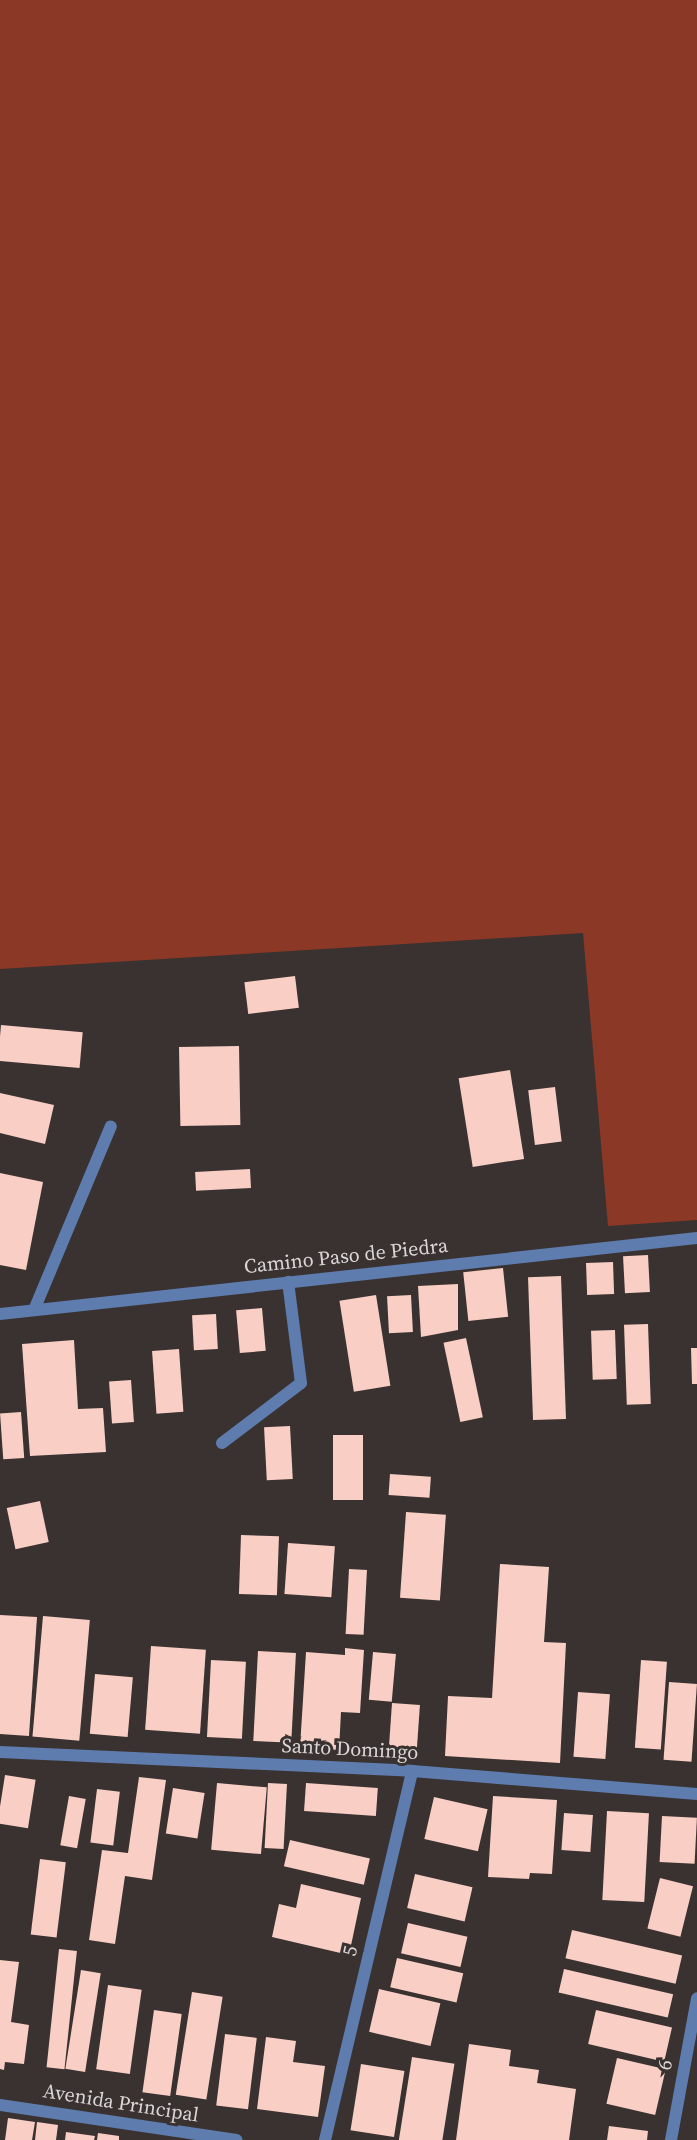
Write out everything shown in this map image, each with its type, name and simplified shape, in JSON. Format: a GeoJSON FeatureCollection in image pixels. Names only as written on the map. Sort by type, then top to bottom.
{"type":"FeatureCollection","features":[{"type":"Feature","properties":{"kind":"street"},"geometry":{"type":"LineString","coordinates":[[34,1310],[111,1126]]}},
{"type":"Feature","properties":{"kind":"street","name":"Camino Paso de Piedra"},"geometry":{"type":"LineString","coordinates":[[0,1314],[697,1238]]}},
{"type":"Feature","properties":{"kind":"street"},"geometry":{"type":"LineString","coordinates":[[222,1443],[301,1383],[288,1282]]}},
{"type":"Feature","properties":{"kind":"street","name":"Santo Domingo"},"geometry":{"type":"LineString","coordinates":[[0,1752],[412,1771],[697,1794]]}},
{"type":"Feature","properties":{"kind":"street","name":"5"},"geometry":{"type":"LineString","coordinates":[[325,2140],[412,1771]]}},
{"type":"Feature","properties":{"kind":"street","name":"6"},"geometry":{"type":"LineString","coordinates":[[671,2140],[697,1998]]}},
{"type":"Feature","properties":{"kind":"street","name":"Avenida Principal"},"geometry":{"type":"LineString","coordinates":[[0,2104],[236,2140]]}},
{"type":"Feature","properties":{"kind":"shaded area"},"geometry":{"type":"Polygon","coordinates":[[[0,0],[697,0],[697,1220],[608,1226],[583,933],[0,969],[0,0]]]}},
{"type":"Feature","properties":{"kind":"building"},"geometry":{"type":"Polygon","coordinates":[[[295,976],[299,1008],[248,1014],[244,982],[295,976]]]}},
{"type":"Feature","properties":{"kind":"building"},"geometry":{"type":"Polygon","coordinates":[[[1,1025],[83,1032],[80,1068],[0,1061],[1,1025]]]}},
{"type":"Feature","properties":{"kind":"building"},"geometry":{"type":"Polygon","coordinates":[[[239,1046],[240,1125],[180,1126],[179,1047],[239,1046]]]}},
{"type":"Feature","properties":{"kind":"building"},"geometry":{"type":"Polygon","coordinates":[[[510,1070],[524,1159],[473,1167],[459,1078],[510,1070]]]}},
{"type":"Feature","properties":{"kind":"building"},"geometry":{"type":"Polygon","coordinates":[[[555,1087],[562,1142],[535,1145],[528,1090],[555,1087]]]}},
{"type":"Feature","properties":{"kind":"building"},"geometry":{"type":"Polygon","coordinates":[[[0,1093],[54,1105],[45,1144],[0,1133],[0,1093]]]}},
{"type":"Feature","properties":{"kind":"building"},"geometry":{"type":"Polygon","coordinates":[[[250,1169],[251,1188],[196,1191],[195,1172],[250,1169]]]}},
{"type":"Feature","properties":{"kind":"building"},"geometry":{"type":"Polygon","coordinates":[[[0,1173],[43,1182],[26,1270],[0,1265],[0,1173]]]}},
{"type":"Feature","properties":{"kind":"building"},"geometry":{"type":"Polygon","coordinates":[[[648,1255],[650,1292],[625,1293],[623,1256],[648,1255]]]}},
{"type":"Feature","properties":{"kind":"building"},"geometry":{"type":"Polygon","coordinates":[[[613,1262],[614,1294],[587,1295],[586,1263],[613,1262]]]}},
{"type":"Feature","properties":{"kind":"building"},"geometry":{"type":"Polygon","coordinates":[[[503,1268],[508,1317],[468,1321],[463,1272],[503,1268]]]}},
{"type":"Feature","properties":{"kind":"building"},"geometry":{"type":"Polygon","coordinates":[[[561,1276],[566,1419],[533,1420],[528,1277],[561,1276]]]}},
{"type":"Feature","properties":{"kind":"building"},"geometry":{"type":"Polygon","coordinates":[[[458,1284],[458,1330],[421,1337],[418,1286],[458,1284]]]}},
{"type":"Feature","properties":{"kind":"building"},"geometry":{"type":"Polygon","coordinates":[[[376,1295],[390,1386],[354,1392],[339,1301],[376,1295]]]}},
{"type":"Feature","properties":{"kind":"building"},"geometry":{"type":"Polygon","coordinates":[[[411,1295],[413,1332],[389,1333],[387,1296],[411,1295]]]}},
{"type":"Feature","properties":{"kind":"building"},"geometry":{"type":"Polygon","coordinates":[[[262,1308],[266,1351],[240,1353],[236,1310],[262,1308]]]}},
{"type":"Feature","properties":{"kind":"building"},"geometry":{"type":"Polygon","coordinates":[[[216,1314],[218,1349],[194,1350],[192,1315],[216,1314]]]}},
{"type":"Feature","properties":{"kind":"building"},"geometry":{"type":"Polygon","coordinates":[[[648,1324],[651,1404],[627,1405],[624,1325],[648,1324]]]}},
{"type":"Feature","properties":{"kind":"building"},"geometry":{"type":"Polygon","coordinates":[[[615,1330],[617,1379],[593,1380],[591,1331],[615,1330]]]}},
{"type":"Feature","properties":{"kind":"building"},"geometry":{"type":"Polygon","coordinates":[[[466,1338],[483,1417],[460,1422],[444,1343],[466,1338]]]}},
{"type":"Feature","properties":{"kind":"building"},"geometry":{"type":"Polygon","coordinates":[[[74,1340],[78,1409],[103,1408],[106,1452],[30,1456],[22,1344],[74,1340]]]}},
{"type":"Feature","properties":{"kind":"building"},"geometry":{"type":"Polygon","coordinates":[[[691,1348],[697,1348],[697,1384],[692,1384],[691,1348]]]}},
{"type":"Feature","properties":{"kind":"building"},"geometry":{"type":"Polygon","coordinates":[[[179,1349],[183,1412],[156,1414],[152,1351],[179,1349]]]}},
{"type":"Feature","properties":{"kind":"building"},"geometry":{"type":"Polygon","coordinates":[[[131,1380],[134,1422],[112,1423],[109,1382],[131,1380]]]}},
{"type":"Feature","properties":{"kind":"building"},"geometry":{"type":"Polygon","coordinates":[[[21,1412],[24,1458],[3,1459],[0,1413],[21,1412]]]}},
{"type":"Feature","properties":{"kind":"building"},"geometry":{"type":"Polygon","coordinates":[[[290,1426],[293,1479],[267,1480],[264,1427],[290,1426]]]}},
{"type":"Feature","properties":{"kind":"building"},"geometry":{"type":"Polygon","coordinates":[[[333,1435],[363,1435],[363,1500],[333,1500],[333,1435]]]}},
{"type":"Feature","properties":{"kind":"building"},"geometry":{"type":"Polygon","coordinates":[[[390,1474],[431,1477],[429,1498],[389,1495],[390,1474]]]}},
{"type":"Feature","properties":{"kind":"building"},"geometry":{"type":"Polygon","coordinates":[[[40,1501],[49,1542],[15,1549],[7,1508],[40,1501]]]}},
{"type":"Feature","properties":{"kind":"building"},"geometry":{"type":"Polygon","coordinates":[[[406,1512],[446,1515],[440,1601],[400,1598],[406,1512]]]}},
{"type":"Feature","properties":{"kind":"building"},"geometry":{"type":"Polygon","coordinates":[[[241,1535],[279,1536],[277,1595],[239,1594],[241,1535]]]}},
{"type":"Feature","properties":{"kind":"building"},"geometry":{"type":"Polygon","coordinates":[[[288,1543],[335,1546],[331,1597],[284,1594],[288,1543]]]}},
{"type":"Feature","properties":{"kind":"building"},"geometry":{"type":"Polygon","coordinates":[[[500,1564],[549,1567],[544,1642],[566,1643],[560,1763],[445,1756],[448,1696],[492,1698],[500,1564]]]}},
{"type":"Feature","properties":{"kind":"building"},"geometry":{"type":"Polygon","coordinates":[[[349,1569],[367,1570],[364,1635],[346,1634],[349,1569]]]}},
{"type":"Feature","properties":{"kind":"building"},"geometry":{"type":"Polygon","coordinates":[[[0,1615],[37,1617],[29,1736],[0,1734],[0,1615]]]}},
{"type":"Feature","properties":{"kind":"building"},"geometry":{"type":"Polygon","coordinates":[[[43,1616],[90,1620],[79,1741],[32,1737],[43,1616]]]}},
{"type":"Feature","properties":{"kind":"building"},"geometry":{"type":"Polygon","coordinates":[[[151,1646],[206,1650],[200,1734],[145,1730],[151,1646]]]}},
{"type":"Feature","properties":{"kind":"building"},"geometry":{"type":"Polygon","coordinates":[[[345,1648],[364,1650],[360,1713],[341,1712],[339,1750],[300,1747],[306,1652],[345,1655],[345,1648]]]}},
{"type":"Feature","properties":{"kind":"building"},"geometry":{"type":"Polygon","coordinates":[[[258,1651],[296,1653],[291,1743],[253,1741],[258,1651]]]}},
{"type":"Feature","properties":{"kind":"building"},"geometry":{"type":"Polygon","coordinates":[[[373,1652],[396,1654],[392,1702],[369,1700],[373,1652]]]}},
{"type":"Feature","properties":{"kind":"building"},"geometry":{"type":"Polygon","coordinates":[[[211,1660],[246,1662],[242,1739],[207,1737],[211,1660]]]}},
{"type":"Feature","properties":{"kind":"building"},"geometry":{"type":"Polygon","coordinates":[[[641,1660],[667,1662],[661,1750],[635,1748],[641,1660]]]}},
{"type":"Feature","properties":{"kind":"building"},"geometry":{"type":"Polygon","coordinates":[[[95,1674],[133,1677],[128,1737],[90,1734],[95,1674]]]}},
{"type":"Feature","properties":{"kind":"building"},"geometry":{"type":"Polygon","coordinates":[[[669,1682],[697,1684],[691,1762],[664,1760],[669,1682]]]}},
{"type":"Feature","properties":{"kind":"building"},"geometry":{"type":"Polygon","coordinates":[[[578,1692],[610,1694],[605,1759],[573,1757],[578,1692]]]}},
{"type":"Feature","properties":{"kind":"building"},"geometry":{"type":"Polygon","coordinates":[[[392,1703],[420,1705],[417,1754],[389,1752],[392,1703]]]}},
{"type":"Feature","properties":{"kind":"building"},"geometry":{"type":"Polygon","coordinates":[[[5,1775],[36,1780],[28,1828],[0,1824],[5,1775]]]}},
{"type":"Feature","properties":{"kind":"building"},"geometry":{"type":"Polygon","coordinates":[[[139,1777],[166,1780],[152,1880],[125,1876],[115,1944],[89,1940],[102,1850],[128,1853],[139,1777]]]}},
{"type":"Feature","properties":{"kind":"building"},"geometry":{"type":"Polygon","coordinates":[[[217,1783],[267,1787],[261,1854],[211,1850],[217,1783]]]}},
{"type":"Feature","properties":{"kind":"building"},"geometry":{"type":"Polygon","coordinates":[[[268,1783],[287,1784],[284,1849],[265,1848],[268,1783]]]}},
{"type":"Feature","properties":{"kind":"building"},"geometry":{"type":"Polygon","coordinates":[[[306,1783],[378,1788],[376,1816],[304,1811],[306,1783]]]}},
{"type":"Feature","properties":{"kind":"building"},"geometry":{"type":"Polygon","coordinates":[[[173,1788],[205,1793],[197,1838],[166,1833],[173,1788]]]}},
{"type":"Feature","properties":{"kind":"building"},"geometry":{"type":"Polygon","coordinates":[[[97,1789],[120,1792],[113,1845],[90,1843],[97,1789]]]}},
{"type":"Feature","properties":{"kind":"building"},"geometry":{"type":"Polygon","coordinates":[[[69,1796],[86,1799],[77,1848],[60,1845],[69,1796]]]}},
{"type":"Feature","properties":{"kind":"building"},"geometry":{"type":"Polygon","coordinates":[[[493,1796],[557,1800],[552,1874],[530,1873],[529,1879],[488,1877],[493,1796]]]}},
{"type":"Feature","properties":{"kind":"building"},"geometry":{"type":"Polygon","coordinates":[[[434,1797],[488,1809],[478,1851],[424,1839],[434,1797]]]}},
{"type":"Feature","properties":{"kind":"building"},"geometry":{"type":"Polygon","coordinates":[[[607,1811],[649,1813],[644,1902],[602,1900],[607,1811]]]}},
{"type":"Feature","properties":{"kind":"building"},"geometry":{"type":"Polygon","coordinates":[[[564,1813],[593,1815],[590,1852],[561,1850],[564,1813]]]}},
{"type":"Feature","properties":{"kind":"building"},"geometry":{"type":"Polygon","coordinates":[[[662,1816],[697,1818],[695,1864],[660,1862],[662,1816]]]}},
{"type":"Feature","properties":{"kind":"building"},"geometry":{"type":"Polygon","coordinates":[[[290,1840],[370,1858],[364,1885],[284,1866],[290,1840]]]}},
{"type":"Feature","properties":{"kind":"building"},"geometry":{"type":"Polygon","coordinates":[[[40,1859],[66,1862],[57,1938],[31,1934],[40,1859]]]}},
{"type":"Feature","properties":{"kind":"building"},"geometry":{"type":"Polygon","coordinates":[[[415,1874],[472,1887],[465,1921],[407,1908],[415,1874]]]}},
{"type":"Feature","properties":{"kind":"building"},"geometry":{"type":"Polygon","coordinates":[[[660,1878],[693,1886],[680,1937],[647,1928],[660,1878]]]}},
{"type":"Feature","properties":{"kind":"building"},"geometry":{"type":"Polygon","coordinates":[[[301,1884],[361,1898],[349,1955],[272,1937],[279,1904],[296,1908],[301,1884]]]}},
{"type":"Feature","properties":{"kind":"building"},"geometry":{"type":"Polygon","coordinates":[[[408,1923],[467,1937],[460,1967],[401,1953],[408,1923]]]}},
{"type":"Feature","properties":{"kind":"building"},"geometry":{"type":"Polygon","coordinates":[[[572,1930],[682,1955],[676,1984],[565,1958],[572,1930]]]}},
{"type":"Feature","properties":{"kind":"building"},"geometry":{"type":"Polygon","coordinates":[[[59,1949],[77,1951],[64,2069],[47,2067],[59,1949]]]}},
{"type":"Feature","properties":{"kind":"building"},"geometry":{"type":"Polygon","coordinates":[[[397,1958],[463,1973],[457,2003],[390,1987],[397,1958]]]}},
{"type":"Feature","properties":{"kind":"building"},"geometry":{"type":"Polygon","coordinates":[[[0,1960],[19,1962],[11,2022],[29,2025],[24,2064],[5,2062],[4,2070],[0,2069],[0,1960]]]}},
{"type":"Feature","properties":{"kind":"building"},"geometry":{"type":"Polygon","coordinates":[[[564,1969],[673,1994],[668,2018],[559,1992],[564,1969]]]}},
{"type":"Feature","properties":{"kind":"building"},"geometry":{"type":"Polygon","coordinates":[[[81,1970],[101,1973],[85,2072],[65,2069],[81,1970]]]}},
{"type":"Feature","properties":{"kind":"building"},"geometry":{"type":"Polygon","coordinates":[[[108,1985],[142,1990],[130,2074],[96,2069],[108,1985]]]}},
{"type":"Feature","properties":{"kind":"building"},"geometry":{"type":"Polygon","coordinates":[[[379,1989],[440,2003],[430,2046],[369,2032],[379,1989]]]}},
{"type":"Feature","properties":{"kind":"building"},"geometry":{"type":"Polygon","coordinates":[[[192,1992],[223,1997],[206,2100],[176,2095],[192,1992]]]}},
{"type":"Feature","properties":{"kind":"building"},"geometry":{"type":"Polygon","coordinates":[[[154,2010],[182,2014],[170,2096],[142,2092],[154,2010]]]}},
{"type":"Feature","properties":{"kind":"building"},"geometry":{"type":"Polygon","coordinates":[[[596,2010],[672,2028],[664,2062],[588,2044],[596,2010]]]}},
{"type":"Feature","properties":{"kind":"building"},"geometry":{"type":"Polygon","coordinates":[[[225,2034],[257,2038],[248,2109],[216,2105],[225,2034]]]}},
{"type":"Feature","properties":{"kind":"building"},"geometry":{"type":"Polygon","coordinates":[[[266,2037],[296,2041],[293,2062],[325,2066],[318,2117],[257,2109],[266,2037]]]}},
{"type":"Feature","properties":{"kind":"building"},"geometry":{"type":"Polygon","coordinates":[[[469,2044],[511,2050],[509,2066],[539,2070],[537,2083],[576,2089],[569,2140],[456,2140],[469,2044]]]}},
{"type":"Feature","properties":{"kind":"building"},"geometry":{"type":"Polygon","coordinates":[[[412,2057],[454,2064],[442,2140],[399,2140],[412,2057]]]}},
{"type":"Feature","properties":{"kind":"building"},"geometry":{"type":"Polygon","coordinates":[[[617,2058],[666,2069],[655,2115],[606,2104],[617,2058]]]}},
{"type":"Feature","properties":{"kind":"building"},"geometry":{"type":"Polygon","coordinates":[[[361,2064],[404,2071],[394,2137],[351,2130],[361,2064]]]}},
{"type":"Feature","properties":{"kind":"building"},"geometry":{"type":"Polygon","coordinates":[[[8,2118],[35,2122],[32,2140],[5,2140],[8,2118]]]}},
{"type":"Feature","properties":{"kind":"building"},"geometry":{"type":"Polygon","coordinates":[[[37,2122],[58,2125],[56,2140],[35,2140],[37,2122]]]}},
{"type":"Feature","properties":{"kind":"building"},"geometry":{"type":"Polygon","coordinates":[[[609,2126],[648,2131],[647,2140],[607,2140],[609,2126]]]}},
{"type":"Feature","properties":{"kind":"building"},"geometry":{"type":"Polygon","coordinates":[[[66,2132],[95,2136],[94,2140],[65,2140],[66,2132]]]}},
{"type":"Feature","properties":{"kind":"building"},"geometry":{"type":"Polygon","coordinates":[[[98,2133],[119,2136],[119,2140],[97,2140],[98,2133]]]}}]}
